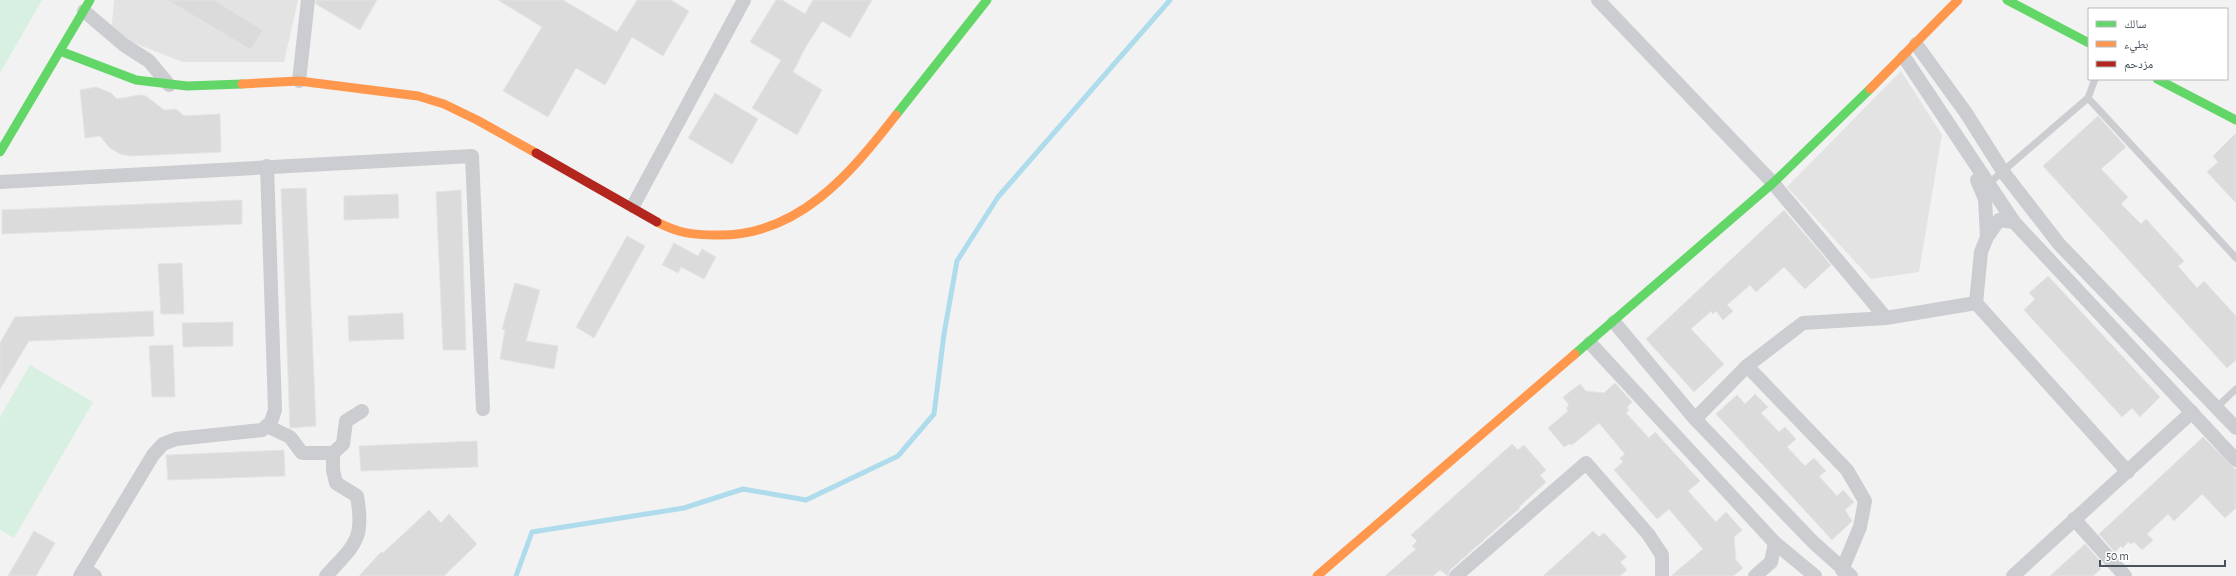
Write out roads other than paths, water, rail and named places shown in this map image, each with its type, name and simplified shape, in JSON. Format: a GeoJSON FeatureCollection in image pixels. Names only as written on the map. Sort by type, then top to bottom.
{"type":"FeatureCollection","features":[{"type":"Feature","properties":{"kind":"street"},"geometry":{"type":"LineString","coordinates":[[299,81],[308,0]]}},
{"type":"Feature","properties":{"kind":"street"},"geometry":{"type":"LineString","coordinates":[[633,206],[744,0]]}},
{"type":"Feature","properties":{"kind":"street"},"geometry":{"type":"LineString","coordinates":[[60,51],[136,80],[169,85],[187,86],[299,81],[418,96],[444,104],[633,206],[674,231],[701,235],[733,236],[768,228],[798,213],[837,184],[862,158],[986,0]]}},
{"type":"Feature","properties":{"kind":"street"},"geometry":{"type":"LineString","coordinates":[[1598,0],[1773,183],[1886,318]]}},
{"type":"Feature","properties":{"kind":"street"},"geometry":{"type":"LineString","coordinates":[[1317,576],[1590,343],[1773,183],[1904,58],[1958,0]]}},
{"type":"Feature","properties":{"kind":"street"},"geometry":{"type":"LineString","coordinates":[[2006,0],[2088,42]]}},
{"type":"Feature","properties":{"kind":"street"},"geometry":{"type":"LineString","coordinates":[[0,152],[87,5],[124,45],[149,61],[169,85]]}},
{"type":"Feature","properties":{"kind":"street"},"geometry":{"type":"LineString","coordinates":[[1916,44],[1966,113],[2004,173],[2059,244],[2236,428]]}},
{"type":"Feature","properties":{"kind":"street"},"geometry":{"type":"LineString","coordinates":[[1904,58],[1962,147],[2014,222],[2236,460]]}},
{"type":"Feature","properties":{"kind":"street"},"geometry":{"type":"LineString","coordinates":[[2159,80],[2236,120]]}},
{"type":"Feature","properties":{"kind":"street"},"geometry":{"type":"LineString","coordinates":[[1962,147],[1986,199],[1987,238]]}},
{"type":"Feature","properties":{"kind":"street"},"geometry":{"type":"LineString","coordinates":[[0,182],[267,166],[472,156],[484,409]]}},
{"type":"Feature","properties":{"kind":"street"},"geometry":{"type":"LineString","coordinates":[[87,574],[153,455],[163,444],[176,439],[262,430],[271,422],[275,410],[267,166]]}},
{"type":"Feature","properties":{"kind":"street"},"geometry":{"type":"LineString","coordinates":[[2014,222],[1999,220],[1987,238],[1981,252],[1976,302],[2128,472]]}},
{"type":"Feature","properties":{"kind":"street"},"geometry":{"type":"LineString","coordinates":[[1695,419],[1747,366],[1803,323],[1886,318],[1976,302]]}},
{"type":"Feature","properties":{"kind":"street"},"geometry":{"type":"LineString","coordinates":[[1614,322],[1695,419],[1813,542],[1846,573],[1860,527],[1865,501],[1847,470],[1747,366]]}},
{"type":"Feature","properties":{"kind":"street"},"geometry":{"type":"LineString","coordinates":[[1590,343],[1799,570],[1815,576]]}},
{"type":"Feature","properties":{"kind":"street"},"geometry":{"type":"LineString","coordinates":[[267,426],[290,437],[302,453],[333,453],[343,444],[346,421],[362,411]]}},
{"type":"Feature","properties":{"kind":"street"},"geometry":{"type":"LineString","coordinates":[[2012,576],[2128,472],[2192,412]]}},
{"type":"Feature","properties":{"kind":"street"},"geometry":{"type":"LineString","coordinates":[[326,576],[357,541],[360,529],[357,496],[336,483],[333,470],[333,453]]}},
{"type":"Feature","properties":{"kind":"street"},"geometry":{"type":"LineString","coordinates":[[1456,576],[1586,463],[1648,534],[1662,555],[1662,576]]}},
{"type":"Feature","properties":{"kind":"street"},"geometry":{"type":"LineString","coordinates":[[2074,519],[2125,576]]}},
{"type":"Feature","properties":{"kind":"street"},"geometry":{"type":"LineString","coordinates":[[1755,576],[1771,562],[1775,543]]}},
{"type":"Feature","properties":{"kind":"lane"},"geometry":{"type":"LineString","coordinates":[[1988,184],[2004,173],[2088,98],[2095,80]]}},
{"type":"Feature","properties":{"kind":"lane"},"geometry":{"type":"LineString","coordinates":[[2088,98],[2236,258]]}},
{"type":"Feature","properties":{"kind":"lane"},"geometry":{"type":"LineString","coordinates":[[2217,407],[2236,389]]}},
{"type":"Feature","properties":{"kind":"waterway"},"geometry":{"type":"LineString","coordinates":[[516,576],[532,532],[684,508],[743,489],[806,500],[898,456],[934,414],[944,334],[957,261],[998,197],[1170,0]]}}]}
